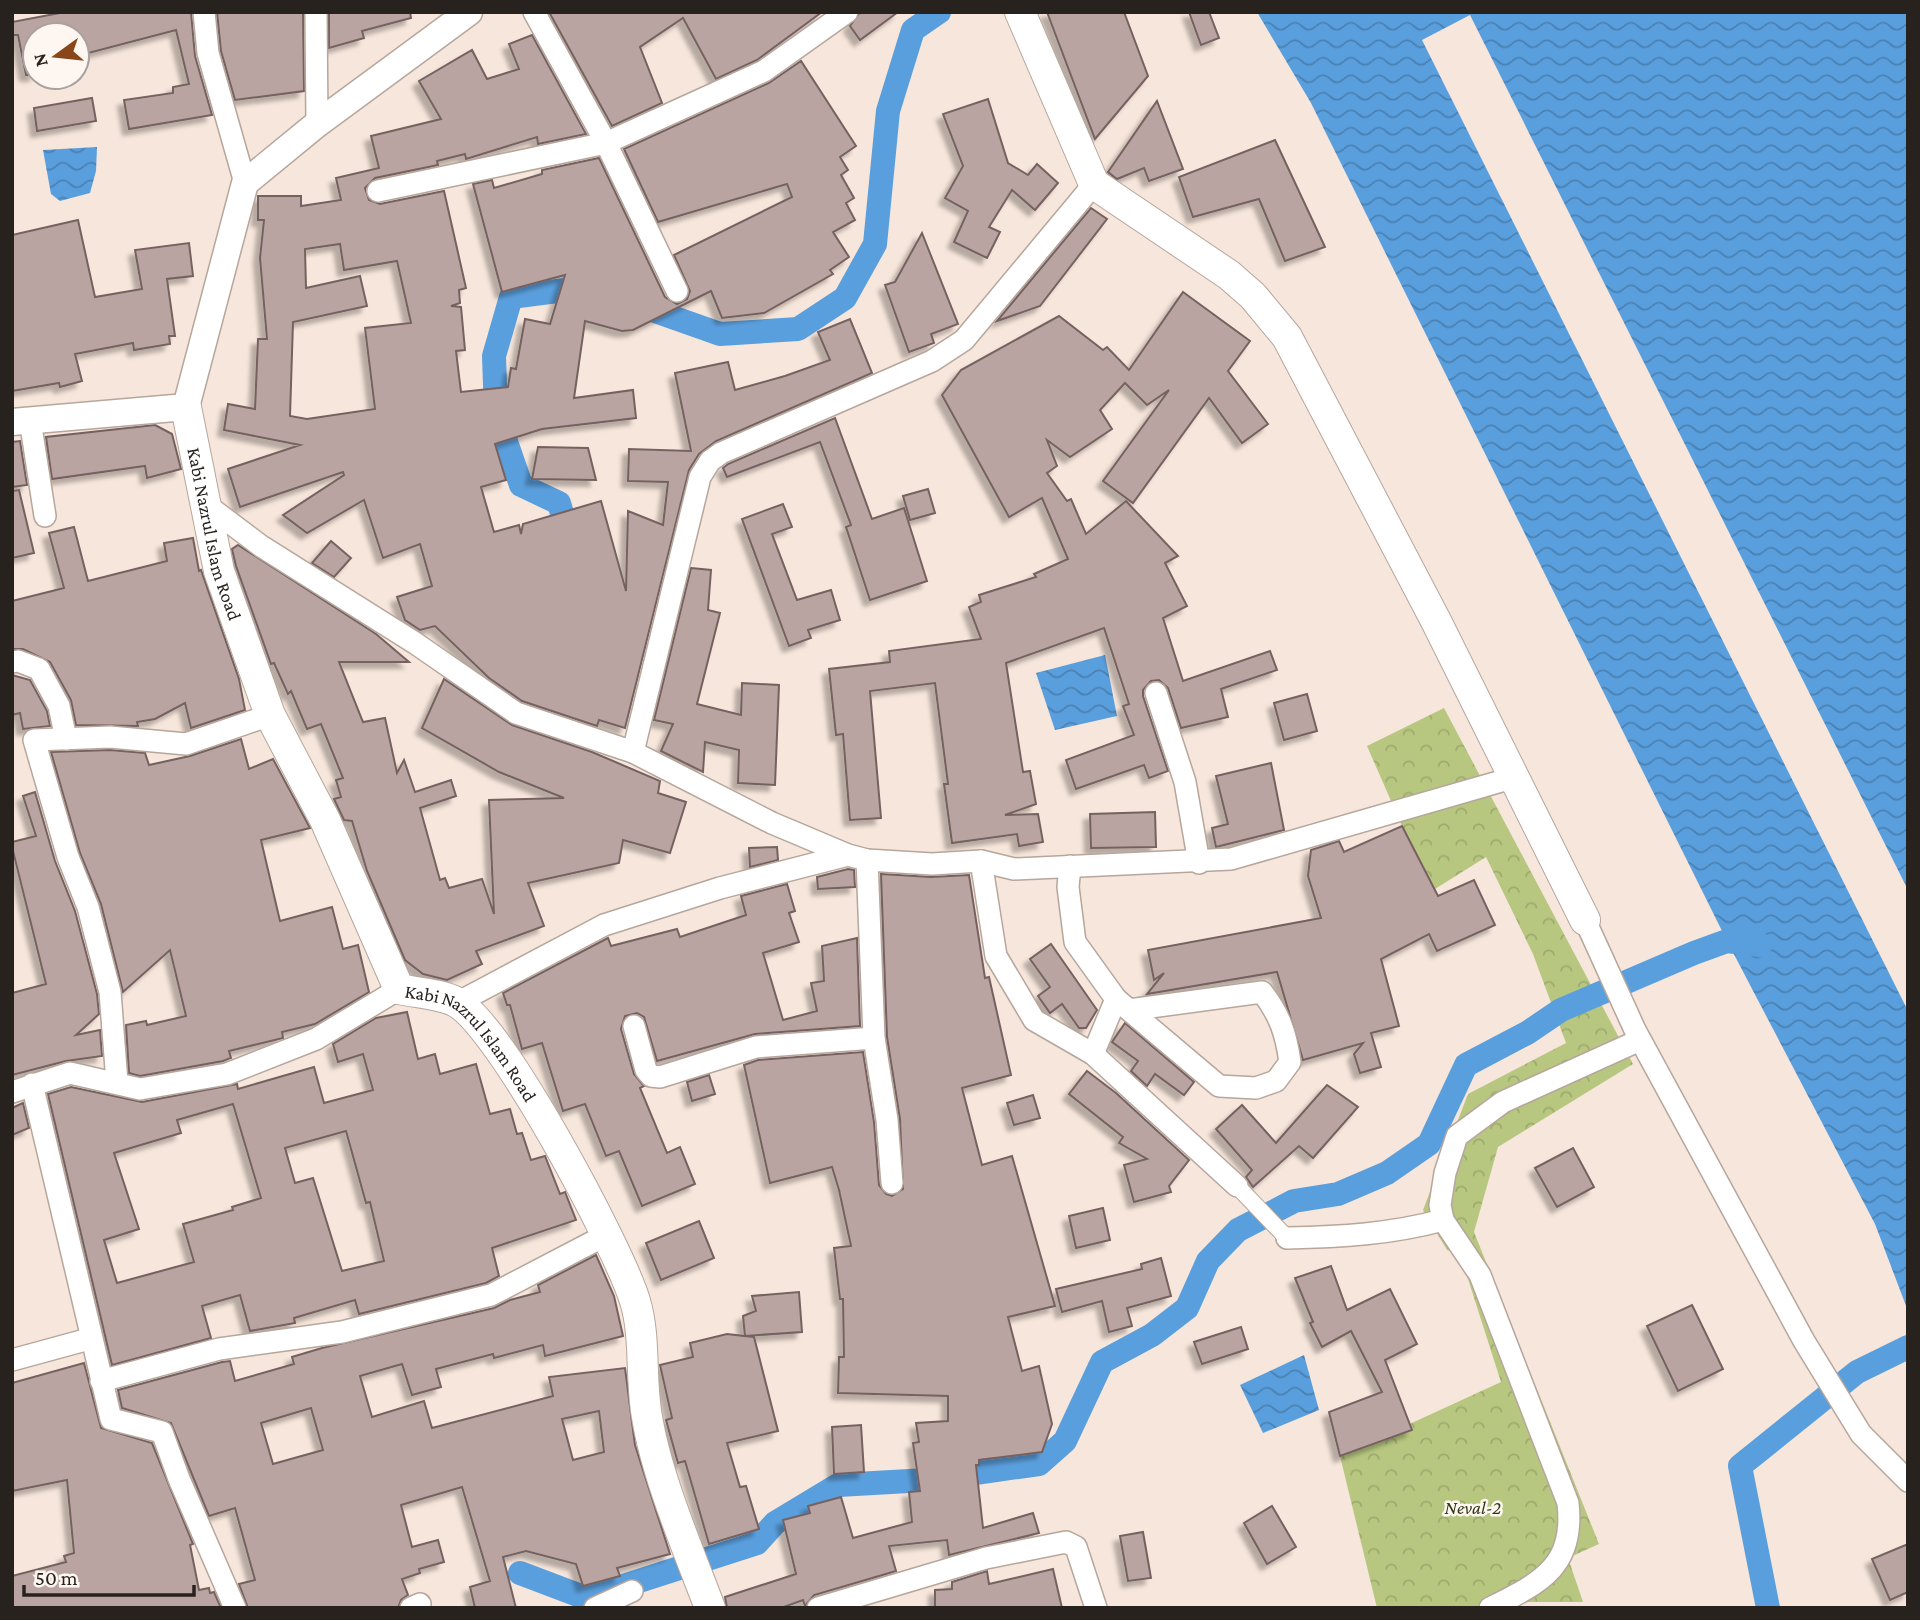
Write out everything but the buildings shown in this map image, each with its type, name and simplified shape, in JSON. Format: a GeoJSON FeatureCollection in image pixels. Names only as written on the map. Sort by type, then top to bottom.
{"type":"FeatureCollection","features":[{"type":"Feature","properties":{"kind":"main road"},"geometry":{"type":"LineString","coordinates":[[1020,12],[1094,184],[1229,275],[1253,296],[1287,338],[1436,621],[1585,920]]}},
{"type":"Feature","properties":{"kind":"main road","name":"Kabi Nazrul Islam Road"},"geometry":{"type":"LineString","coordinates":[[186,407],[219,571],[270,715],[325,820],[399,989],[457,1003],[492,1040],[524,1087],[608,1234],[636,1302],[647,1418],[691,1560],[710,1608]]}},
{"type":"Feature","properties":{"kind":"street"},"geometry":{"type":"LineString","coordinates":[[45,516],[21,421],[186,407],[245,183],[208,52],[204,12]]}},
{"type":"Feature","properties":{"kind":"street"},"geometry":{"type":"LineString","coordinates":[[316,12],[317,124]]}},
{"type":"Feature","properties":{"kind":"street"},"geometry":{"type":"LineString","coordinates":[[245,183],[317,124],[469,12]]}},
{"type":"Feature","properties":{"kind":"street"},"geometry":{"type":"LineString","coordinates":[[534,12],[606,143],[677,291]]}},
{"type":"Feature","properties":{"kind":"street"},"geometry":{"type":"LineString","coordinates":[[377,191],[606,143],[764,71],[847,12]]}},
{"type":"Feature","properties":{"kind":"street"},"geometry":{"type":"LineString","coordinates":[[633,752],[700,477],[710,461],[721,453],[932,361],[964,340],[1094,184]]}},
{"type":"Feature","properties":{"kind":"street"},"geometry":{"type":"LineString","coordinates":[[204,503],[261,546],[415,643],[516,713],[633,752],[772,823],[858,857],[932,864],[981,861],[1014,869],[1199,863],[1231,859],[1269,849],[1512,778]]}},
{"type":"Feature","properties":{"kind":"street"},"geometry":{"type":"LineString","coordinates":[[12,662],[18,661],[39,669],[59,706],[66,739]]}},
{"type":"Feature","properties":{"kind":"street"},"geometry":{"type":"LineString","coordinates":[[1156,693],[1185,782],[1199,863]]}},
{"type":"Feature","properties":{"kind":"street"},"geometry":{"type":"LineString","coordinates":[[117,1082],[107,980],[88,907],[68,857],[34,745],[38,738],[110,737],[186,744],[270,715]]}},
{"type":"Feature","properties":{"kind":"street"},"geometry":{"type":"LineString","coordinates":[[457,1003],[604,925],[720,888],[858,857]]}},
{"type":"Feature","properties":{"kind":"street"},"geometry":{"type":"LineString","coordinates":[[858,857],[874,1038],[887,1120],[892,1182]]}},
{"type":"Feature","properties":{"kind":"street"},"geometry":{"type":"LineString","coordinates":[[981,861],[996,956],[1034,1020],[1093,1054],[1237,1186],[1287,1238],[1403,1231],[1443,1220]]}},
{"type":"Feature","properties":{"kind":"street"},"geometry":{"type":"LineString","coordinates":[[1070,866],[1068,887],[1074,942],[1122,1004],[1219,1086],[1256,1088],[1276,1081],[1290,1062],[1285,1030],[1275,1009],[1262,992],[1122,1004]]}},
{"type":"Feature","properties":{"kind":"street"},"geometry":{"type":"LineString","coordinates":[[1585,920],[1637,1035],[1804,1341],[1861,1434],[1908,1481]]}},
{"type":"Feature","properties":{"kind":"street"},"geometry":{"type":"LineString","coordinates":[[235,1608],[162,1432],[110,1419],[22,1088],[70,1073],[140,1089],[227,1074],[316,1039],[399,989]]}},
{"type":"Feature","properties":{"kind":"street"},"geometry":{"type":"LineString","coordinates":[[1093,1054],[1122,1004]]}},
{"type":"Feature","properties":{"kind":"street"},"geometry":{"type":"LineString","coordinates":[[634,1027],[646,1070],[652,1076],[660,1077],[756,1046],[874,1038]]}},
{"type":"Feature","properties":{"kind":"street"},"geometry":{"type":"LineString","coordinates":[[1490,1608],[1538,1584],[1554,1569],[1570,1523],[1568,1503],[1480,1275],[1443,1220],[1440,1205],[1445,1173],[1457,1136],[1503,1102],[1637,1035]]}},
{"type":"Feature","properties":{"kind":"street"},"geometry":{"type":"LineString","coordinates":[[101,1381],[219,1349],[342,1332],[491,1295],[608,1234]]}},
{"type":"Feature","properties":{"kind":"street"},"geometry":{"type":"LineString","coordinates":[[12,1360],[89,1339]]}},
{"type":"Feature","properties":{"kind":"street"},"geometry":{"type":"LineString","coordinates":[[818,1608],[986,1558],[1066,1542],[1076,1547],[1096,1608]]}},
{"type":"Feature","properties":{"kind":"street"},"geometry":{"type":"LineString","coordinates":[[595,1608],[632,1591]]}},
{"type":"Feature","properties":{"kind":"green space","name":"Neval-2"},"geometry":{"type":"Polygon","coordinates":[[[1444,708],[1633,1064],[1498,1147],[1474,1232],[1599,1544],[1568,1558],[1583,1602],[1509,1602],[1500,1608],[1377,1608],[1340,1456],[1501,1382],[1460,1254],[1447,1250],[1423,1210],[1468,1094],[1566,1043],[1533,954],[1486,857],[1435,889],[1402,826],[1367,746],[1444,708]]]}},
{"type":"Feature","properties":{"kind":"water"},"geometry":{"type":"Polygon","coordinates":[[[1257,12],[1908,12],[1908,1311],[1875,1224],[1727,941],[1311,103],[1257,12]]]}},
{"type":"Feature","properties":{"kind":"water"},"geometry":{"type":"Polygon","coordinates":[[[97,147],[96,171],[90,193],[60,201],[51,194],[43,150],[97,147]]]}},
{"type":"Feature","properties":{"kind":"water"},"geometry":{"type":"Polygon","coordinates":[[[1105,655],[1117,716],[1055,730],[1036,673],[1105,655]]]}},
{"type":"Feature","properties":{"kind":"water"},"geometry":{"type":"Polygon","coordinates":[[[1304,1355],[1319,1410],[1263,1433],[1240,1385],[1304,1355]]]}},
{"type":"Feature","properties":{"kind":"pier"},"geometry":{"type":"Polygon","coordinates":[[[1470,15],[1908,890],[1908,1011],[1422,40],[1470,15]]]}},
{"type":"Feature","properties":{"kind":"waterway"},"geometry":{"type":"LineString","coordinates":[[635,304],[720,334],[798,329],[845,298],[875,244],[888,111],[913,30],[939,12]]}},
{"type":"Feature","properties":{"kind":"waterway"},"geometry":{"type":"LineString","coordinates":[[571,545],[559,503],[521,485],[496,413],[494,356],[511,297],[565,290],[593,296]]}},
{"type":"Feature","properties":{"kind":"waterway"},"geometry":{"type":"LineString","coordinates":[[520,1573],[586,1598],[757,1543],[775,1523],[838,1485],[927,1480],[1039,1464],[1065,1441],[1102,1362],[1152,1335],[1187,1308],[1208,1261],[1238,1230],[1294,1201],[1338,1194],[1387,1173],[1429,1144],[1466,1065],[1527,1033],[1561,1010],[1694,953],[1727,941],[1760,945]]}},
{"type":"Feature","properties":{"kind":"waterway"},"geometry":{"type":"LineString","coordinates":[[1768,1608],[1740,1466],[1857,1372],[1908,1347]]}}]}
